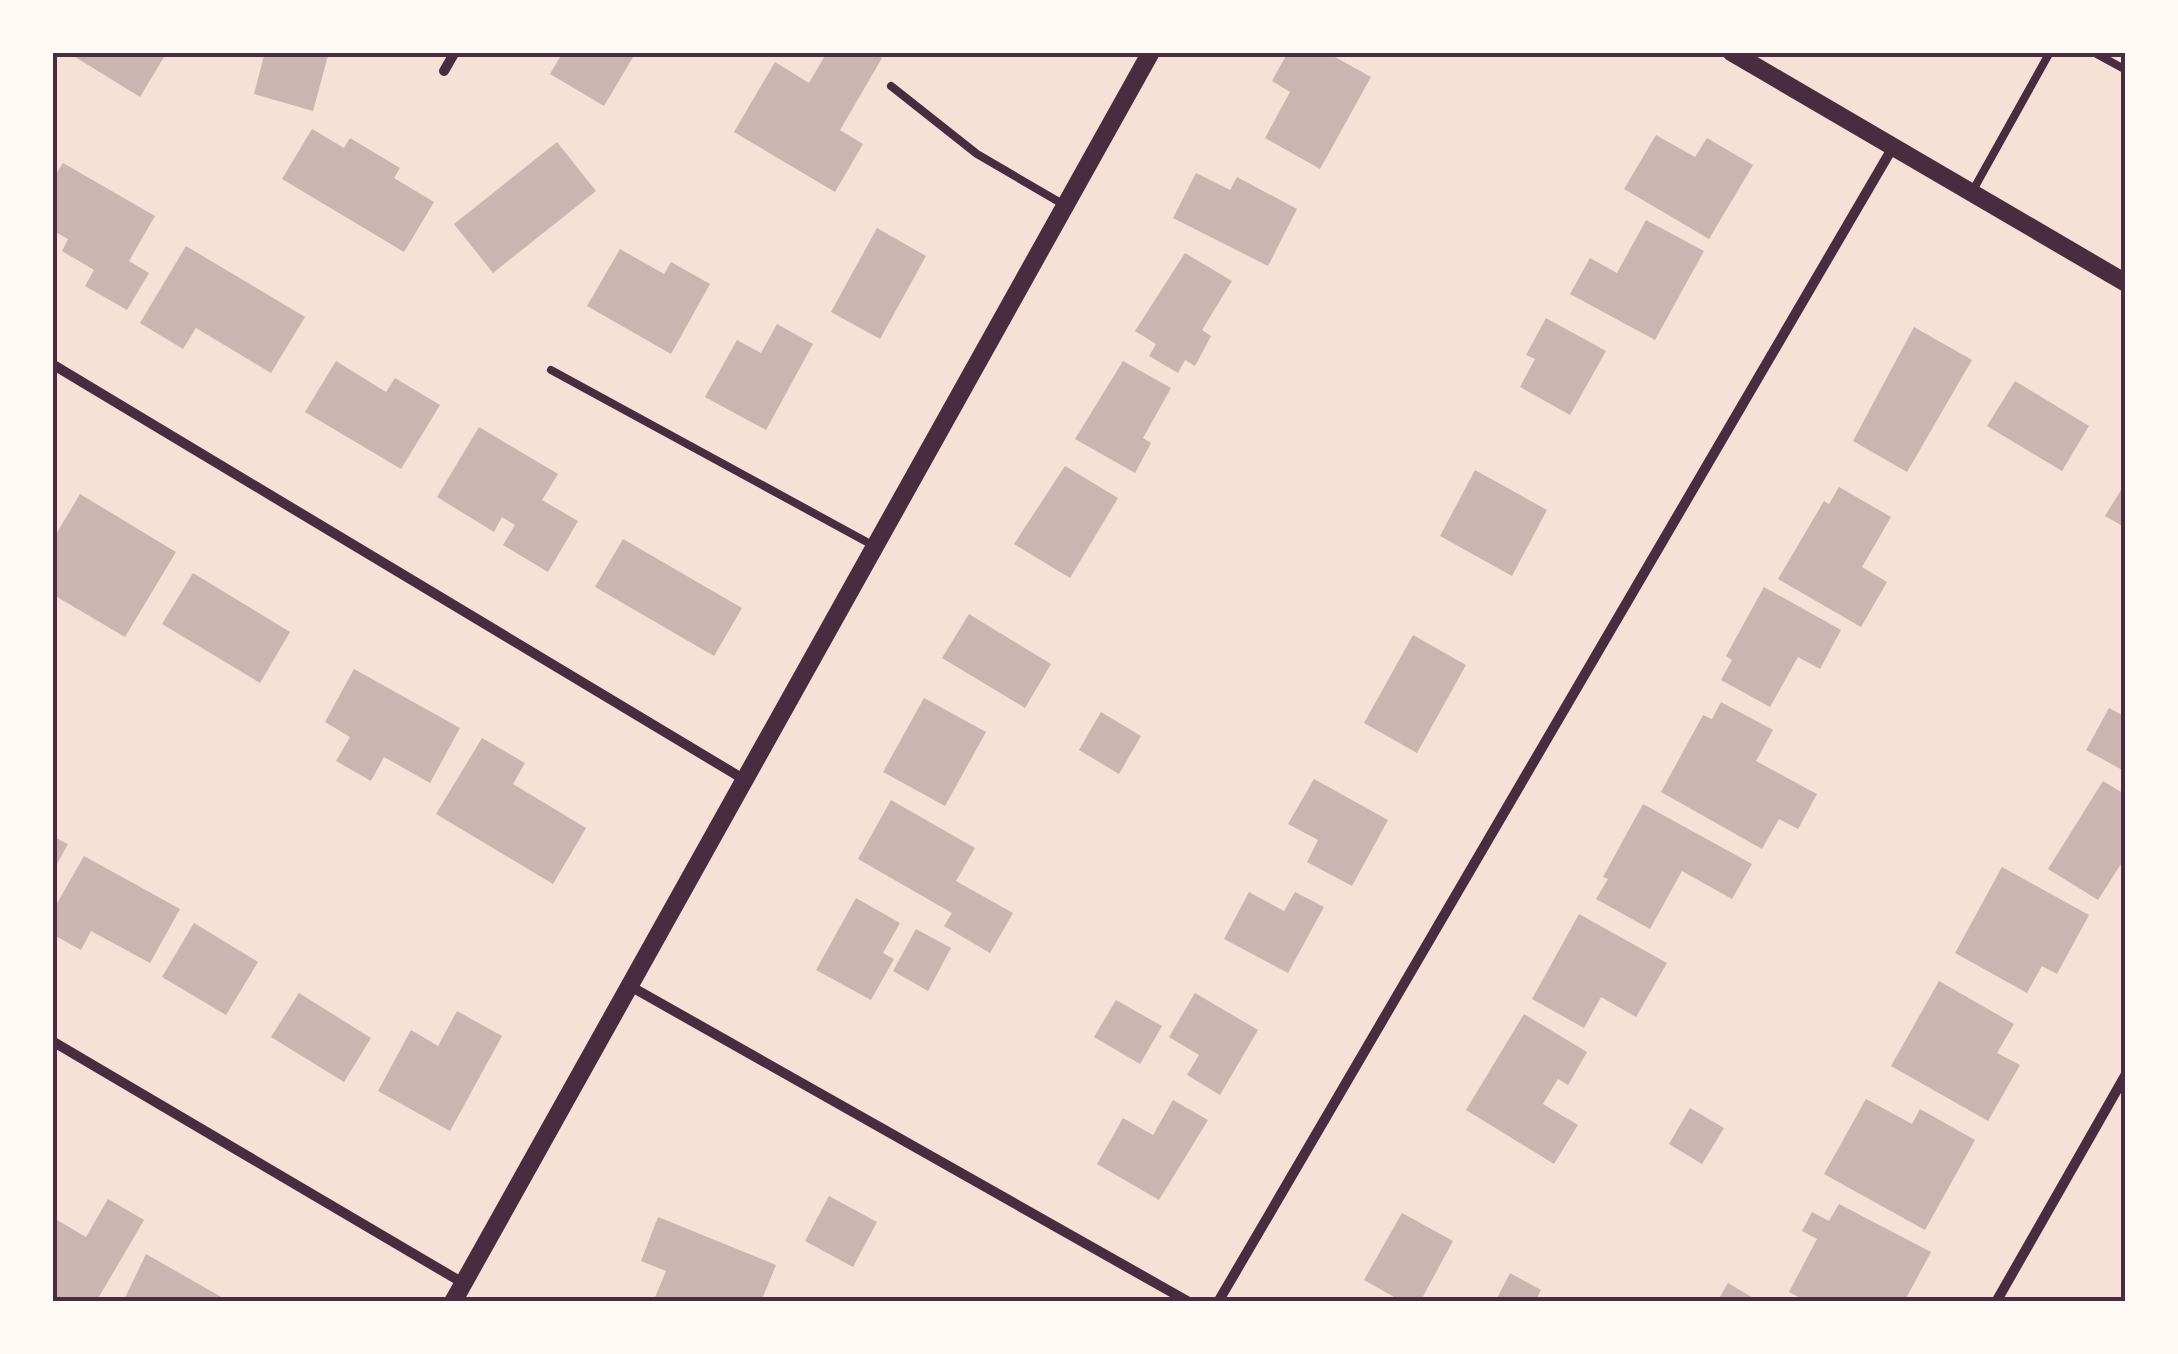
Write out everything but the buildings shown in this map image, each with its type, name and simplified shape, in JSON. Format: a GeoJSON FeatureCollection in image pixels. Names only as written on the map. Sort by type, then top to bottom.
{"type":"FeatureCollection","features":[{"type":"Feature","properties":{"kind":"street"},"geometry":{"type":"LineString","coordinates":[[444,72],[455,52]]}},
{"type":"Feature","properties":{"kind":"street"},"geometry":{"type":"LineString","coordinates":[[453,1302],[1151,52]]}},
{"type":"Feature","properties":{"kind":"street"},"geometry":{"type":"LineString","coordinates":[[1731,52],[2126,283]]}},
{"type":"Feature","properties":{"kind":"street"},"geometry":{"type":"LineString","coordinates":[[1218,1302],[1892,147]]}},
{"type":"Feature","properties":{"kind":"street"},"geometry":{"type":"LineString","coordinates":[[52,364],[746,780]]}},
{"type":"Feature","properties":{"kind":"street"},"geometry":{"type":"LineString","coordinates":[[630,986],[1188,1302]]}},
{"type":"Feature","properties":{"kind":"street"},"geometry":{"type":"LineString","coordinates":[[52,1041],[463,1284]]}},
{"type":"Feature","properties":{"kind":"street"},"geometry":{"type":"LineString","coordinates":[[1996,1302],[2126,1074]]}},
{"type":"Feature","properties":{"kind":"lane"},"geometry":{"type":"LineString","coordinates":[[1972,192],[2050,52]]}},
{"type":"Feature","properties":{"kind":"lane"},"geometry":{"type":"LineString","coordinates":[[2093,52],[2126,70]]}},
{"type":"Feature","properties":{"kind":"lane"},"geometry":{"type":"LineString","coordinates":[[891,86],[978,154],[1066,206]]}},
{"type":"Feature","properties":{"kind":"lane"},"geometry":{"type":"LineString","coordinates":[[551,370],[876,547]]}}]}
